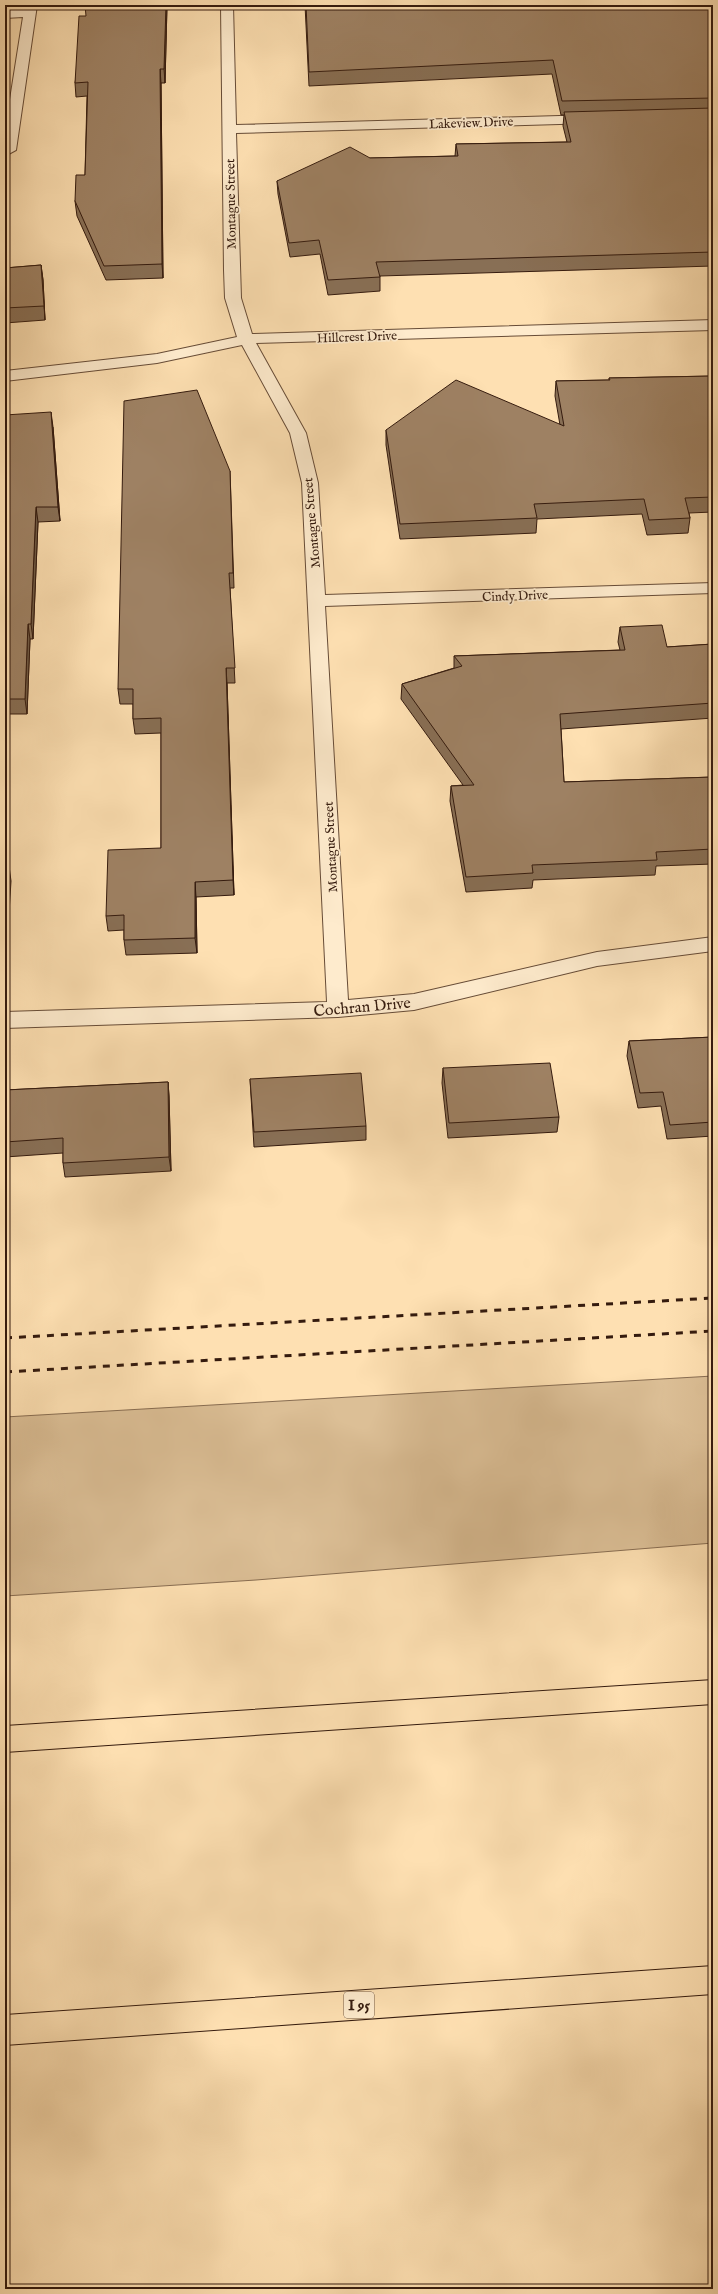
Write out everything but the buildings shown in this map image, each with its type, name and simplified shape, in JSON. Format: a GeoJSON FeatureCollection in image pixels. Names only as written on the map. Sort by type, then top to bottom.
{"type":"FeatureCollection","features":[{"type":"Feature","properties":{"kind":"highway"},"geometry":{"type":"LineString","coordinates":[[5,1739],[713,1692]]}},
{"type":"Feature","properties":{"kind":"highway","name":"I 95"},"geometry":{"type":"LineString","coordinates":[[5,2030],[713,1980]]}},
{"type":"Feature","properties":{"kind":"street","name":"Montague Street"},"geometry":{"type":"LineString","coordinates":[[227,5],[228,129],[233,298],[246,339],[275,388],[298,433],[310,483],[338,1009]]}},
{"type":"Feature","properties":{"kind":"street"},"geometry":{"type":"LineString","coordinates":[[5,14],[30,9],[9,150],[5,152]]}},
{"type":"Feature","properties":{"kind":"street","name":"Lakeview Drive"},"geometry":{"type":"LineString","coordinates":[[228,129],[608,119]]}},
{"type":"Feature","properties":{"kind":"street","name":"Hillcrest Drive"},"geometry":{"type":"LineString","coordinates":[[5,376],[113,364],[218,347],[246,339],[713,325]]}},
{"type":"Feature","properties":{"kind":"street","name":"Cindy Drive"},"geometry":{"type":"LineString","coordinates":[[317,601],[713,588]]}},
{"type":"Feature","properties":{"kind":"street","name":"Cochran Drive"},"geometry":{"type":"LineString","coordinates":[[5,1020],[338,1009],[414,1002],[597,959],[713,944]]}},
{"type":"Feature","properties":{"kind":"shaded area"},"geometry":{"type":"Polygon","coordinates":[[[713,1376],[713,1543],[256,1580],[5,1596],[5,1417],[713,1376]]]}},
{"type":"Feature","properties":{"kind":"railway"},"geometry":{"type":"LineString","coordinates":[[5,1338],[713,1298]]}},
{"type":"Feature","properties":{"kind":"railway"},"geometry":{"type":"LineString","coordinates":[[5,1372],[713,1331]]}}]}
